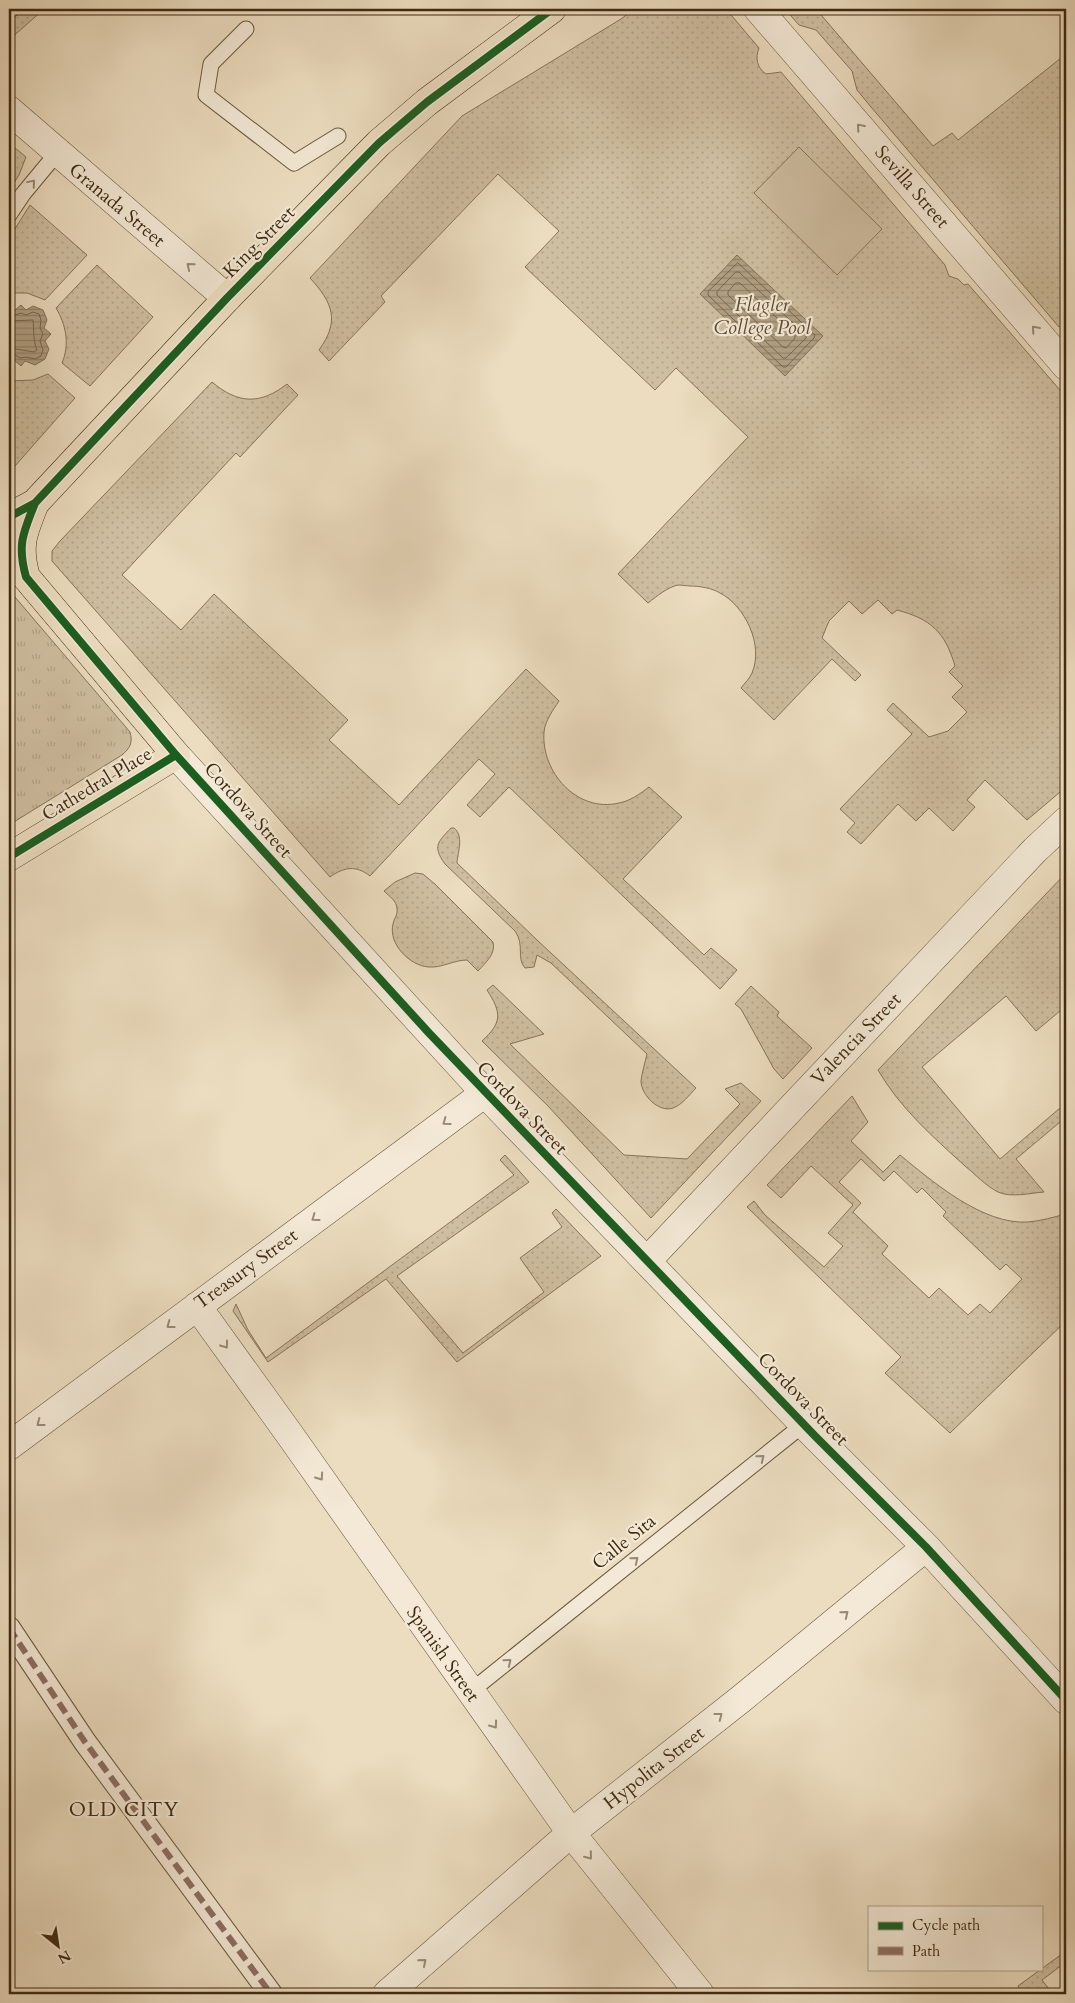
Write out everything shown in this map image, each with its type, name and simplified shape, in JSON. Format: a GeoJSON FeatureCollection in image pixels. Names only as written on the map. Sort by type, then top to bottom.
{"type":"FeatureCollection","features":[{"type":"Feature","properties":{"kind":"main road","name":"King Street"},"geometry":{"type":"LineString","coordinates":[[9,517],[35,504],[226,298],[379,143],[427,102],[552,9]]}},
{"type":"Feature","properties":{"kind":"main road","name":"Cordova Street"},"geometry":{"type":"LineString","coordinates":[[35,504],[21,540],[21,559],[17,573],[176,755]]}},
{"type":"Feature","properties":{"kind":"main road","name":"Cathedral Place"},"geometry":{"type":"LineString","coordinates":[[9,857],[176,755]]}},
{"type":"Feature","properties":{"kind":"street","name":"Sevilla Street"},"geometry":{"type":"LineString","coordinates":[[758,9],[1066,366]]}},
{"type":"Feature","properties":{"kind":"street","name":"Granada Street"},"geometry":{"type":"LineString","coordinates":[[9,110],[226,298]]}},
{"type":"Feature","properties":{"kind":"street","name":"Cordova Street"},"geometry":{"type":"LineString","coordinates":[[176,755],[485,1093],[1062,1688]]}},
{"type":"Feature","properties":{"kind":"street","name":"Valencia Street"},"geometry":{"type":"LineString","coordinates":[[647,1260],[1035,850],[1066,821]]}},
{"type":"Feature","properties":{"kind":"street","name":"Treasury Street"},"geometry":{"type":"LineString","coordinates":[[9,1446],[485,1093]]}},
{"type":"Feature","properties":{"kind":"street","name":"Spanish Street"},"geometry":{"type":"LineString","coordinates":[[196,1306],[282,1424],[571,1833],[700,1994]]}},
{"type":"Feature","properties":{"kind":"street","name":"Hypolita Street"},"geometry":{"type":"LineString","coordinates":[[387,1994],[571,1833],[741,1699],[926,1547]]}},
{"type":"Feature","properties":{"kind":"street"},"geometry":{"type":"LineString","coordinates":[[9,1628],[84,1742],[271,1994]]}},
{"type":"Feature","properties":{"kind":"lane"},"geometry":{"type":"LineString","coordinates":[[246,29],[211,64],[206,95],[294,163],[338,136]]}},
{"type":"Feature","properties":{"kind":"lane"},"geometry":{"type":"LineString","coordinates":[[9,215],[23,194],[57,153]]}},
{"type":"Feature","properties":{"kind":"lane","name":"Calle Sita"},"geometry":{"type":"LineString","coordinates":[[470,1692],[804,1424]]}},
{"type":"Feature","properties":{"kind":"green space"},"geometry":{"type":"Polygon","coordinates":[[[24,9],[44,9],[9,40],[9,22],[24,9]]]}},
{"type":"Feature","properties":{"kind":"green space"},"geometry":{"type":"Polygon","coordinates":[[[634,9],[726,9],[759,48],[758,62],[763,72],[766,74],[781,72],[945,265],[949,276],[958,279],[964,285],[968,284],[1066,397],[1066,787],[1027,820],[985,780],[967,800],[975,807],[953,831],[929,808],[916,821],[898,804],[861,844],[847,832],[855,823],[840,809],[912,734],[887,710],[893,703],[929,737],[948,731],[967,712],[952,697],[963,686],[949,672],[955,666],[951,654],[941,636],[928,623],[897,610],[892,614],[878,600],[862,614],[849,601],[829,621],[822,638],[861,675],[855,681],[832,659],[774,720],[741,688],[752,673],[756,651],[750,627],[737,607],[729,599],[717,591],[697,586],[678,585],[666,590],[648,603],[618,574],[748,437],[676,368],[655,390],[525,267],[559,231],[498,174],[381,296],[385,302],[329,361],[319,350],[330,330],[331,313],[324,296],[310,278],[462,116],[621,19],[634,9]]]}},
{"type":"Feature","properties":{"kind":"green space"},"geometry":{"type":"Polygon","coordinates":[[[785,9],[816,9],[933,146],[952,133],[958,140],[1066,54],[1066,323],[1059,327],[871,107],[857,90],[852,71],[816,30],[799,25],[785,9]]]}},
{"type":"Feature","properties":{"kind":"green space"},"geometry":{"type":"Polygon","coordinates":[[[9,143],[26,157],[19,175],[9,191],[9,143]]]}},
{"type":"Feature","properties":{"kind":"green space"},"geometry":{"type":"Polygon","coordinates":[[[799,147],[882,229],[837,275],[754,193],[799,147]]]}},
{"type":"Feature","properties":{"kind":"green space"},"geometry":{"type":"Polygon","coordinates":[[[30,205],[87,255],[45,300],[27,293],[9,293],[9,238],[30,205]]]}},
{"type":"Feature","properties":{"kind":"green space"},"geometry":{"type":"Polygon","coordinates":[[[97,265],[153,317],[90,386],[62,363],[66,349],[66,335],[56,308],[97,265]]]}},
{"type":"Feature","properties":{"kind":"green space"},"geometry":{"type":"Polygon","coordinates":[[[48,374],[75,398],[15,466],[9,469],[9,381],[33,380],[48,374]]]}},
{"type":"Feature","properties":{"kind":"green space"},"geometry":{"type":"Polygon","coordinates":[[[212,382],[231,395],[240,398],[249,399],[268,396],[287,384],[298,395],[240,457],[236,453],[122,575],[181,630],[214,594],[348,720],[329,740],[399,805],[526,669],[559,701],[546,724],[544,732],[545,747],[555,775],[565,786],[589,802],[604,804],[627,801],[649,787],[682,817],[623,879],[704,955],[711,948],[737,970],[720,989],[509,787],[480,817],[467,805],[495,774],[479,759],[370,876],[360,870],[345,869],[330,877],[52,561],[52,551],[60,541],[212,382]]]}},
{"type":"Feature","properties":{"kind":"green space"},"geometry":{"type":"Polygon","coordinates":[[[9,590],[130,732],[131,742],[129,748],[122,755],[9,825],[9,590]]]}},
{"type":"Feature","properties":{"kind":"green space"},"geometry":{"type":"Polygon","coordinates":[[[451,828],[457,831],[460,839],[457,863],[696,1088],[676,1107],[662,1108],[647,1097],[641,1081],[647,1054],[551,963],[537,955],[534,967],[525,968],[521,960],[520,941],[515,931],[441,858],[438,844],[451,828]]]}},
{"type":"Feature","properties":{"kind":"green space"},"geometry":{"type":"Polygon","coordinates":[[[415,873],[423,874],[436,885],[493,942],[492,954],[478,971],[467,960],[434,967],[422,966],[408,958],[397,946],[392,932],[397,906],[384,891],[395,882],[415,873]]]}},
{"type":"Feature","properties":{"kind":"green space"},"geometry":{"type":"Polygon","coordinates":[[[1066,873],[1066,1006],[1036,1031],[1006,996],[922,1067],[1000,1159],[1066,1103],[1066,1117],[1016,1159],[1044,1192],[1015,1195],[1003,1194],[985,1183],[929,1133],[896,1097],[878,1070],[1066,873]]]}},
{"type":"Feature","properties":{"kind":"green space"},"geometry":{"type":"Polygon","coordinates":[[[493,985],[544,1034],[510,1044],[624,1155],[687,1159],[740,1104],[725,1089],[741,1083],[761,1101],[651,1218],[548,1106],[482,1041],[493,1029],[498,1017],[495,1005],[487,990],[493,985]]]}},
{"type":"Feature","properties":{"kind":"green space"},"geometry":{"type":"Polygon","coordinates":[[[751,986],[779,1012],[777,1016],[812,1048],[783,1079],[774,1069],[741,1009],[735,1004],[751,986]]]}},
{"type":"Feature","properties":{"kind":"green space"},"geometry":{"type":"Polygon","coordinates":[[[852,1096],[868,1122],[851,1141],[883,1172],[900,1155],[959,1200],[994,1217],[1028,1222],[1066,1214],[1066,1321],[950,1433],[885,1373],[901,1357],[747,1207],[754,1201],[765,1215],[824,1267],[843,1246],[828,1233],[853,1205],[811,1166],[781,1198],[767,1185],[852,1096]],[[861,1159],[839,1182],[861,1203],[853,1212],[888,1246],[882,1254],[929,1298],[939,1288],[968,1315],[980,1304],[990,1313],[1022,1279],[1006,1264],[1000,1270],[943,1216],[946,1212],[922,1188],[917,1193],[894,1171],[884,1181],[861,1159]]]}},
{"type":"Feature","properties":{"kind":"green space"},"geometry":{"type":"Polygon","coordinates":[[[505,1155],[529,1182],[397,1276],[463,1353],[544,1292],[520,1258],[562,1227],[552,1213],[556,1209],[601,1256],[457,1362],[386,1279],[268,1362],[233,1311],[236,1304],[248,1330],[266,1358],[514,1175],[500,1160],[505,1155]]]}},
{"type":"Feature","properties":{"kind":"green space"},"geometry":{"type":"Polygon","coordinates":[[[1066,1951],[1066,1962],[1042,1980],[1053,1994],[1023,1994],[1018,1986],[1066,1951]]]}},
{"type":"Feature","properties":{"kind":"water","name":"Flagler College Pool"},"geometry":{"type":"Polygon","coordinates":[[[737,255],[823,336],[785,376],[700,294],[737,255]]]}},
{"type":"Feature","properties":{"kind":"water"},"geometry":{"type":"Polygon","coordinates":[[[21,305],[26,310],[33,306],[43,310],[47,320],[44,328],[51,334],[45,341],[49,349],[45,359],[35,365],[25,361],[21,366],[14,360],[9,362],[9,309],[15,310],[21,305]]]}},
{"type":"Feature","properties":{"kind":"marked path"},"geometry":{"type":"LineString","coordinates":[[9,1628],[85,1742],[271,1994]]}},
{"type":"Feature","properties":{"kind":"cycle path"},"geometry":{"type":"LineString","coordinates":[[9,517],[35,503],[227,298],[379,143],[427,102],[552,9]]}},
{"type":"Feature","properties":{"kind":"cycle path"},"geometry":{"type":"LineString","coordinates":[[35,503],[27,523],[22,547],[23,566],[26,577],[176,755],[429,1033],[815,1436],[926,1547],[1066,1700]]}},
{"type":"Feature","properties":{"kind":"cycle path"},"geometry":{"type":"LineString","coordinates":[[9,857],[176,755]]}},
{"type":"Feature","properties":{"kind":"district","name":"OLD CITY"},"geometry":{"type":"Point","coordinates":[124,1809]}}]}
